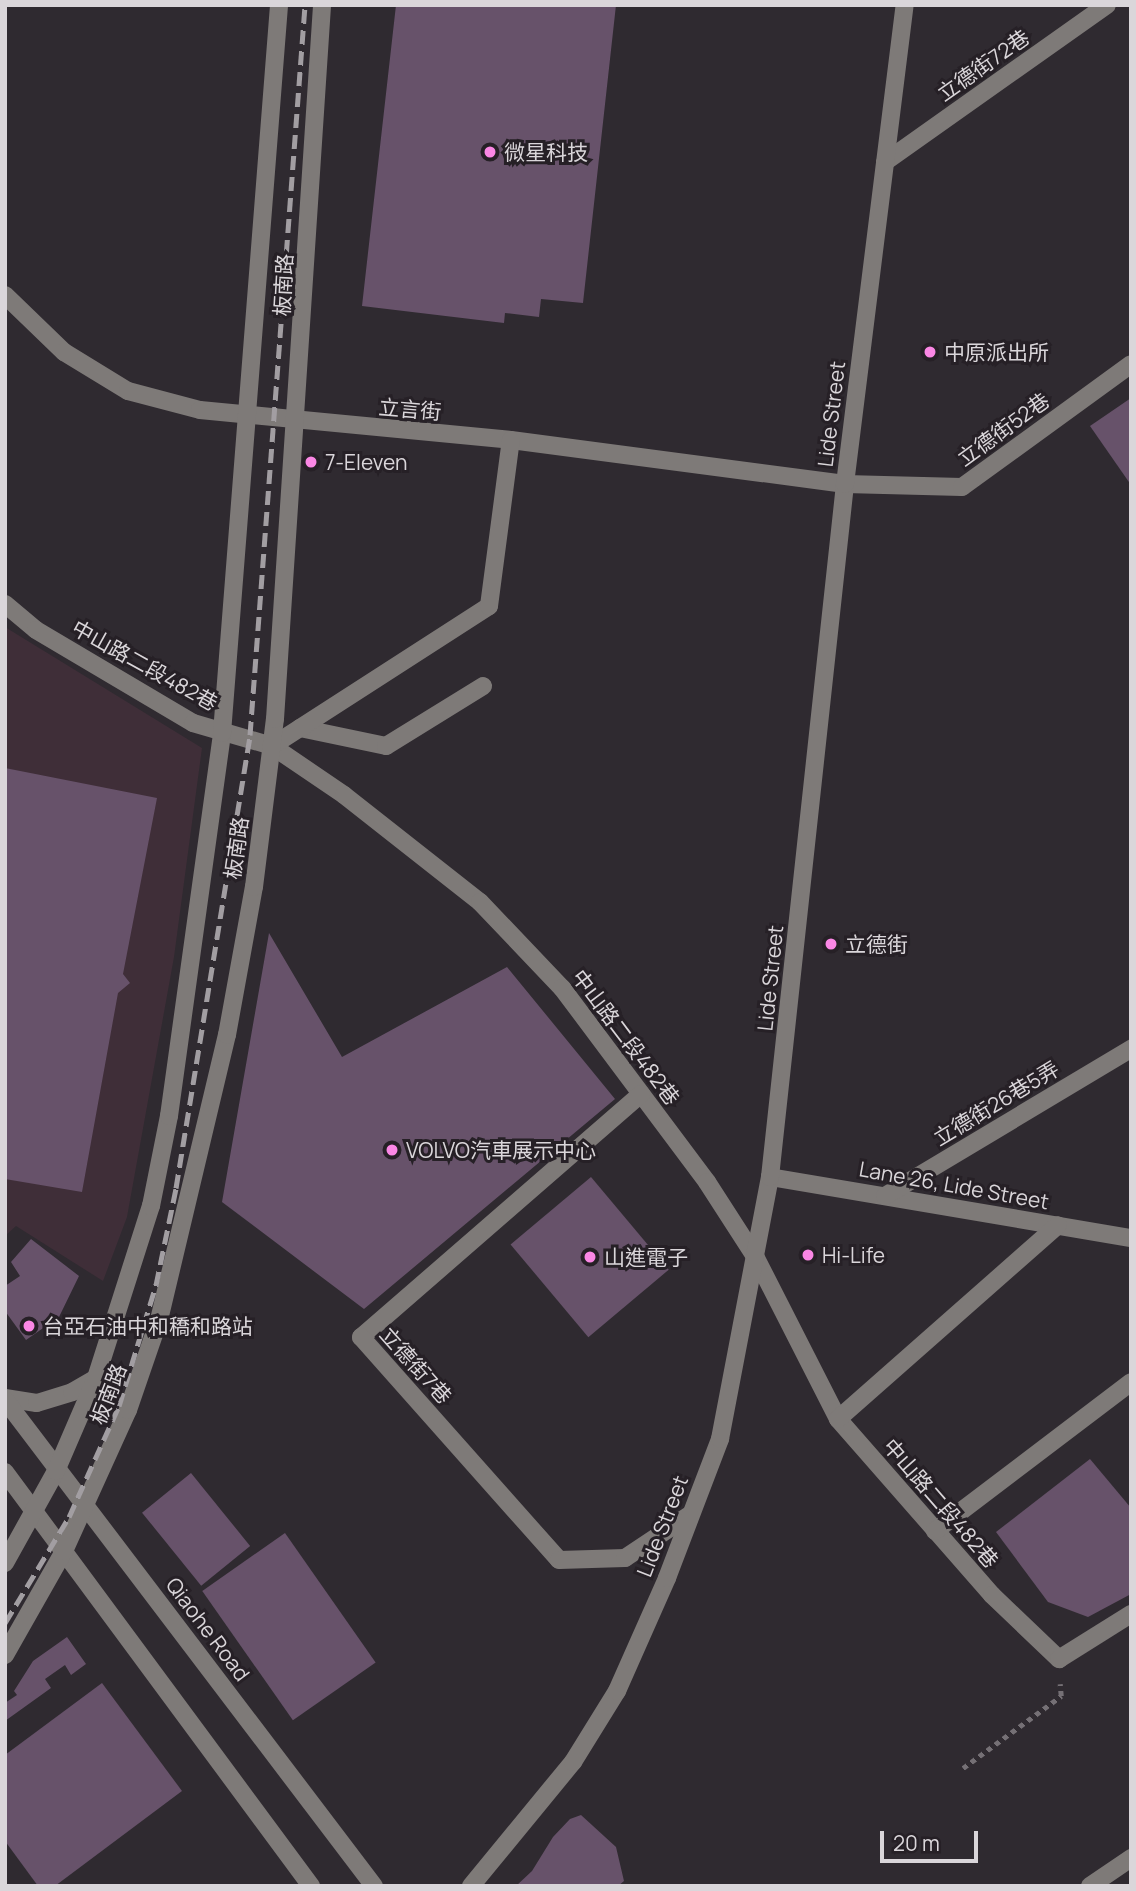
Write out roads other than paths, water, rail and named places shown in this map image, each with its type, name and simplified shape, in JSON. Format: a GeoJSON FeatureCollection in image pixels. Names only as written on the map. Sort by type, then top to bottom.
{"type":"FeatureCollection","features":[{"type":"Feature","properties":{"kind":"street","name":"板南路"},"geometry":{"type":"LineString","coordinates":[[5,1563],[57,1471],[96,1378],[147,1218],[169,1116],[222,733],[279,5]]}},
{"type":"Feature","properties":{"kind":"street","name":"板南路"},"geometry":{"type":"LineString","coordinates":[[5,1655],[87,1506],[128,1410],[159,1320],[192,1194],[230,1022],[272,746],[298,421],[322,5]]}},
{"type":"Feature","properties":{"kind":"street","name":"Lide Street"},"geometry":{"type":"LineString","coordinates":[[471,1886],[573,1762],[617,1691],[720,1439],[770,1177],[845,484],[905,5]]}},
{"type":"Feature","properties":{"kind":"street","name":"立德街72巷"},"geometry":{"type":"LineString","coordinates":[[885,162],[1107,5]]}},
{"type":"Feature","properties":{"kind":"street","name":"立言街"},"geometry":{"type":"LineString","coordinates":[[5,295],[64,352],[128,391],[200,410],[510,440],[845,484]]}},
{"type":"Feature","properties":{"kind":"street","name":"立德街52巷"},"geometry":{"type":"LineString","coordinates":[[845,484],[962,486],[1131,364]]}},
{"type":"Feature","properties":{"kind":"street"},"geometry":{"type":"LineString","coordinates":[[272,746],[489,607],[510,440]]}},
{"type":"Feature","properties":{"kind":"street","name":"中山路二段482巷"},"geometry":{"type":"LineString","coordinates":[[5,604],[36,630],[193,723],[272,746],[344,795],[480,902],[562,988],[641,1094],[756,1258],[838,1419],[992,1595],[1059,1659],[1131,1614]]}},
{"type":"Feature","properties":{"kind":"street"},"geometry":{"type":"LineString","coordinates":[[300,728],[386,746],[483,686]]}},
{"type":"Feature","properties":{"kind":"street","name":"立德街26巷5弄"},"geometry":{"type":"LineString","coordinates":[[885,1196],[1131,1049]]}},
{"type":"Feature","properties":{"kind":"street","name":"立德街7巷"},"geometry":{"type":"LineString","coordinates":[[641,1094],[361,1337],[559,1560],[625,1558],[691,1514]]}},
{"type":"Feature","properties":{"kind":"street","name":"Lane 26, Lide Street"},"geometry":{"type":"LineString","coordinates":[[770,1177],[1131,1238]]}},
{"type":"Feature","properties":{"kind":"street"},"geometry":{"type":"LineString","coordinates":[[838,1419],[1058,1225]]}},
{"type":"Feature","properties":{"kind":"street"},"geometry":{"type":"LineString","coordinates":[[5,1399],[37,1403],[72,1392],[96,1378]]}},
{"type":"Feature","properties":{"kind":"street"},"geometry":{"type":"LineString","coordinates":[[935,1531],[1131,1382]]}},
{"type":"Feature","properties":{"kind":"street","name":"Qiaohe Road"},"geometry":{"type":"LineString","coordinates":[[5,1399],[374,1886]]}},
{"type":"Feature","properties":{"kind":"street"},"geometry":{"type":"LineString","coordinates":[[5,1472],[311,1886]]}},
{"type":"Feature","properties":{"kind":"street"},"geometry":{"type":"LineString","coordinates":[[1090,1886],[1131,1858]]}},
{"type":"Feature","properties":{"kind":"railway"},"geometry":{"type":"LineString","coordinates":[[5,1623],[69,1517],[119,1406],[156,1285],[176,1188],[250,735],[305,5]]}},
{"type":"Feature","properties":{"kind":"place","name":"微星科技"},"geometry":{"type":"Point","coordinates":[490,152]}},
{"type":"Feature","properties":{"kind":"place","name":"中原派出所"},"geometry":{"type":"Point","coordinates":[930,352]}},
{"type":"Feature","properties":{"kind":"place","name":"7-Eleven"},"geometry":{"type":"Point","coordinates":[311,462]}},
{"type":"Feature","properties":{"kind":"place","name":"立德街"},"geometry":{"type":"Point","coordinates":[831,944]}},
{"type":"Feature","properties":{"kind":"place","name":"VOLVO汽車展示中心"},"geometry":{"type":"Point","coordinates":[392,1150]}},
{"type":"Feature","properties":{"kind":"place","name":"Hi-Life"},"geometry":{"type":"Point","coordinates":[808,1255]}},
{"type":"Feature","properties":{"kind":"place","name":"山進電子"},"geometry":{"type":"Point","coordinates":[590,1257]}},
{"type":"Feature","properties":{"kind":"place","name":"台亞石油中和穚和路站"},"geometry":{"type":"Point","coordinates":[29,1326]}}]}
